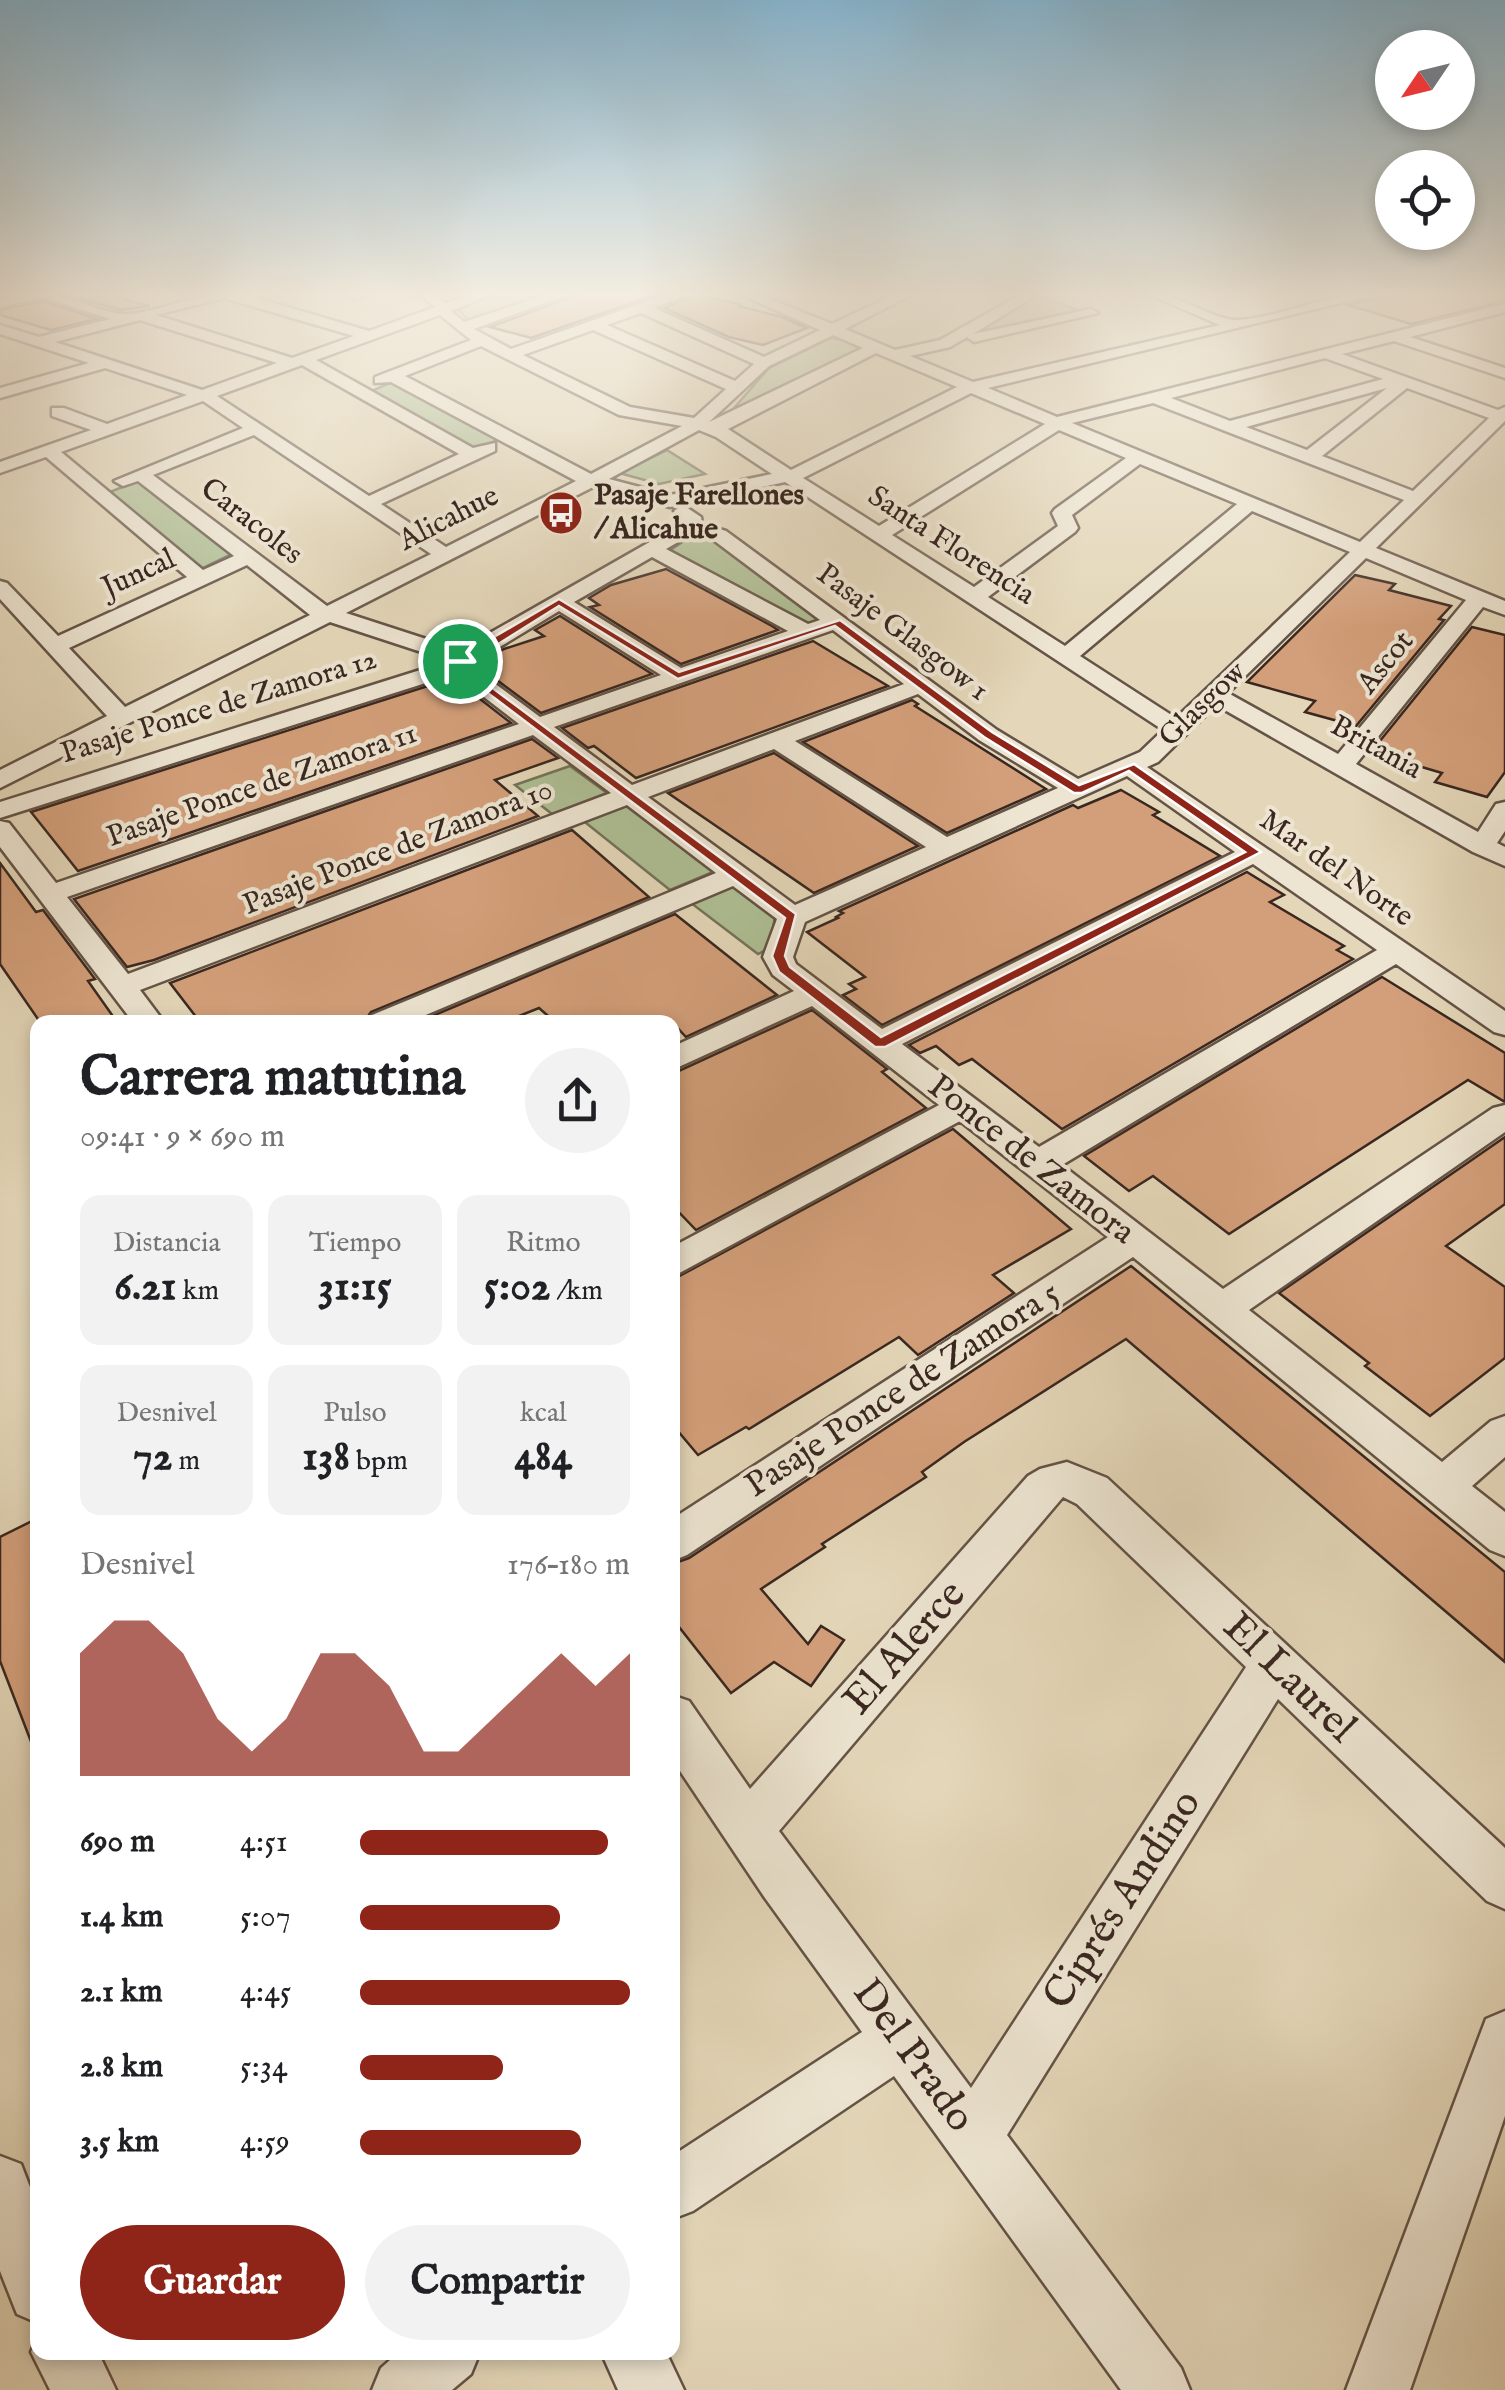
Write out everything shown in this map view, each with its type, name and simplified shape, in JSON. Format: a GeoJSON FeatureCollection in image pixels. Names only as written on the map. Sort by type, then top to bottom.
{"type":"FeatureCollection","features":[{"type":"Feature","properties":{"kind":"street"},"geometry":{"type":"LineString","coordinates":[[0,468],[174,404]]}},
{"type":"Feature","properties":{"kind":"street"},"geometry":{"type":"LineString","coordinates":[[216,404],[445,555]]}},
{"type":"Feature","properties":{"kind":"street"},"geometry":{"type":"LineString","coordinates":[[382,404],[474,455]]}},
{"type":"Feature","properties":{"kind":"street"},"geometry":{"type":"LineString","coordinates":[[443,404],[590,482],[670,501],[692,518],[690,527]]}},
{"type":"Feature","properties":{"kind":"street","name":"Santa Florencia"},"geometry":{"type":"LineString","coordinates":[[610,404],[632,414],[706,426],[1178,730]]}},
{"type":"Feature","properties":{"kind":"street","name":"Alicahue"},"geometry":{"type":"LineString","coordinates":[[0,780],[706,426],[724,404]]}},
{"type":"Feature","properties":{"kind":"street"},"geometry":{"type":"LineString","coordinates":[[706,426],[755,404]]}},
{"type":"Feature","properties":{"kind":"street"},"geometry":{"type":"LineString","coordinates":[[670,501],[812,470],[934,404]]}},
{"type":"Feature","properties":{"kind":"street"},"geometry":{"type":"LineString","coordinates":[[1018,404],[1496,601]]}},
{"type":"Feature","properties":{"kind":"street"},"geometry":{"type":"LineString","coordinates":[[878,534],[1060,421],[1131,404]]}},
{"type":"Feature","properties":{"kind":"street"},"geometry":{"type":"LineString","coordinates":[[1168,404],[1416,498]]}},
{"type":"Feature","properties":{"kind":"street"},"geometry":{"type":"LineString","coordinates":[[1229,426],[1318,404]]}},
{"type":"Feature","properties":{"kind":"street"},"geometry":{"type":"LineString","coordinates":[[1308,457],[1372,404]]}},
{"type":"Feature","properties":{"kind":"street"},"geometry":{"type":"LineString","coordinates":[[1465,404],[1503,414]]}},
{"type":"Feature","properties":{"kind":"street"},"geometry":{"type":"LineString","coordinates":[[58,412],[104,429]]}},
{"type":"Feature","properties":{"kind":"street","name":"Glasgow"},"geometry":{"type":"LineString","coordinates":[[792,917],[1130,767],[1157,750],[1503,414]]}},
{"type":"Feature","properties":{"kind":"street"},"geometry":{"type":"LineString","coordinates":[[96,491],[257,428]]}},
{"type":"Feature","properties":{"kind":"street"},"geometry":{"type":"LineString","coordinates":[[368,503],[508,439]]}},
{"type":"Feature","properties":{"kind":"street"},"geometry":{"type":"LineString","coordinates":[[48,450],[201,578]]}},
{"type":"Feature","properties":{"kind":"street"},"geometry":{"type":"LineString","coordinates":[[974,596],[1068,528],[1062,513],[1141,455]]}},
{"type":"Feature","properties":{"kind":"street","name":"Caracoles"},"geometry":{"type":"LineString","coordinates":[[140,474],[310,606],[460,662]]}},
{"type":"Feature","properties":{"kind":"street"},"geometry":{"type":"LineString","coordinates":[[1066,656],[1252,501]]}},
{"type":"Feature","properties":{"kind":"street","name":"Pasaje Ponce de Zamora 12"},"geometry":{"type":"LineString","coordinates":[[0,810],[460,662],[690,527]]}},
{"type":"Feature","properties":{"kind":"street","name":"Pasaje Glasgow 1"},"geometry":{"type":"LineString","coordinates":[[690,527],[719,535],[997,741],[1078,790]]}},
{"type":"Feature","properties":{"kind":"street"},"geometry":{"type":"LineString","coordinates":[[652,549],[806,632]]}},
{"type":"Feature","properties":{"kind":"street","name":"Juncal"},"geometry":{"type":"LineString","coordinates":[[55,646],[248,557]]}},
{"type":"Feature","properties":{"kind":"street"},"geometry":{"type":"LineString","coordinates":[[0,587],[122,718]]}},
{"type":"Feature","properties":{"kind":"street","name":"Ascot"},"geometry":{"type":"LineString","coordinates":[[1341,766],[1496,601]]}},
{"type":"Feature","properties":{"kind":"street"},"geometry":{"type":"LineString","coordinates":[[559,602],[678,676]]}},
{"type":"Feature","properties":{"kind":"street","name":"Pasaje Ponce de Zamora 11"},"geometry":{"type":"LineString","coordinates":[[50,894],[836,622]]}},
{"type":"Feature","properties":{"kind":"street"},"geometry":{"type":"LineString","coordinates":[[460,662],[535,726],[792,917]]}},
{"type":"Feature","properties":{"kind":"street","name":"Pasaje Ponce de Zamora 10"},"geometry":{"type":"LineString","coordinates":[[121,987],[922,686]]}},
{"type":"Feature","properties":{"kind":"street","name":"Britania"},"geometry":{"type":"LineString","coordinates":[[1215,694],[1494,852]]}},
{"type":"Feature","properties":{"kind":"street"},"geometry":{"type":"LineString","coordinates":[[776,740],[946,848]]}},
{"type":"Feature","properties":{"kind":"street","name":"Mar del Norte"},"geometry":{"type":"LineString","coordinates":[[1130,767],[1505,1026]]}},
{"type":"Feature","properties":{"kind":"street"},"geometry":{"type":"LineString","coordinates":[[1494,852],[1505,810]]}},
{"type":"Feature","properties":{"kind":"street"},"geometry":{"type":"LineString","coordinates":[[0,829],[143,1015]]}},
{"type":"Feature","properties":{"kind":"street"},"geometry":{"type":"LineString","coordinates":[[880,1043],[1254,852]]}},
{"type":"Feature","properties":{"kind":"street"},"geometry":{"type":"LineString","coordinates":[[401,1015],[735,875]]}},
{"type":"Feature","properties":{"kind":"street","name":"Ponce de Zamora"},"geometry":{"type":"LineString","coordinates":[[792,917],[780,950],[780,964],[1134,1238],[1505,1537]]}},
{"type":"Feature","properties":{"kind":"street"},"geometry":{"type":"LineString","coordinates":[[1037,1164],[1397,951]]}},
{"type":"Feature","properties":{"kind":"street"},"geometry":{"type":"LineString","coordinates":[[680,1056],[814,993]]}},
{"type":"Feature","properties":{"kind":"street"},"geometry":{"type":"LineString","coordinates":[[680,1260],[962,1106]]}},
{"type":"Feature","properties":{"kind":"street"},"geometry":{"type":"LineString","coordinates":[[1222,1309],[1505,1116]]}},
{"type":"Feature","properties":{"kind":"street","name":"Pasaje Ponce de Zamora 5"},"geometry":{"type":"LineString","coordinates":[[680,1537],[1134,1238]]}},
{"type":"Feature","properties":{"kind":"street"},"geometry":{"type":"LineString","coordinates":[[1442,1486],[1505,1434]]}},
{"type":"Feature","properties":{"kind":"street","name":"El Laurel"},"geometry":{"type":"LineString","coordinates":[[1068,1479],[1092,1491],[1505,1883]]}},
{"type":"Feature","properties":{"kind":"street","name":"El Alerce"},"geometry":{"type":"LineString","coordinates":[[748,1829],[1043,1489],[1049,1483],[1068,1479]]}},
{"type":"Feature","properties":{"kind":"street","name":"Ciprés Andino"},"geometry":{"type":"LineString","coordinates":[[973,2136],[1274,1664]]}},
{"type":"Feature","properties":{"kind":"street","name":"Del Prado"},"geometry":{"type":"LineString","coordinates":[[680,1729],[748,1829],[1159,2390]]}},
{"type":"Feature","properties":{"kind":"street"},"geometry":{"type":"LineString","coordinates":[[1378,2390],[1505,2038]]}},
{"type":"Feature","properties":{"kind":"street"},"geometry":{"type":"LineString","coordinates":[[680,2185],[901,2039]]}},
{"type":"Feature","properties":{"kind":"street"},"geometry":{"type":"LineString","coordinates":[[0,2186],[30,2270]]}},
{"type":"Feature","properties":{"kind":"street"},"geometry":{"type":"LineString","coordinates":[[58,2360],[59,2390]]}},
{"type":"Feature","properties":{"kind":"street"},"geometry":{"type":"LineString","coordinates":[[64,2360],[85,2390]]}},
{"type":"Feature","properties":{"kind":"street"},"geometry":{"type":"LineString","coordinates":[[402,2390],[439,2360]]}},
{"type":"Feature","properties":{"kind":"street"},"geometry":{"type":"LineString","coordinates":[[636,2360],[652,2390]]}},
{"type":"Feature","properties":{"kind":"green space"},"geometry":{"type":"Polygon","coordinates":[[[394,404],[434,404],[498,440],[474,450],[394,404]]]}},
{"type":"Feature","properties":{"kind":"green space"},"geometry":{"type":"Polygon","coordinates":[[[738,404],[752,404],[727,416],[738,404]]]}},
{"type":"Feature","properties":{"kind":"green space"},"geometry":{"type":"Polygon","coordinates":[[[667,450],[705,474],[659,484],[619,473],[667,450]]]}},
{"type":"Feature","properties":{"kind":"green space"},"geometry":{"type":"Polygon","coordinates":[[[140,480],[232,554],[201,569],[110,492],[140,480]]]}},
{"type":"Feature","properties":{"kind":"green space"},"geometry":{"type":"Polygon","coordinates":[[[696,533],[705,534],[819,621],[803,626],[669,551],[696,533]]]}},
{"type":"Feature","properties":{"kind":"green space"},"geometry":{"type":"Polygon","coordinates":[[[570,766],[607,793],[552,814],[515,785],[570,766]]]}},
{"type":"Feature","properties":{"kind":"green space"},"geometry":{"type":"Polygon","coordinates":[[[625,805],[713,872],[670,890],[581,819],[625,805]]]}},
{"type":"Feature","properties":{"kind":"green space"},"geometry":{"type":"Polygon","coordinates":[[[733,883],[775,916],[770,948],[758,954],[687,900],[733,883]]]}},
{"type":"Feature","properties":{"kind":"building"},"geometry":{"type":"Polygon","coordinates":[[[666,569],[778,630],[681,664],[590,607],[599,605],[589,598],[611,585],[666,569]]]}},
{"type":"Feature","properties":{"kind":"building"},"geometry":{"type":"Polygon","coordinates":[[[1355,575],[1395,584],[1389,590],[1451,606],[1439,619],[1444,620],[1356,726],[1305,712],[1315,701],[1247,682],[1355,575]]]}},
{"type":"Feature","properties":{"kind":"building"},"geometry":{"type":"Polygon","coordinates":[[[560,616],[652,674],[541,713],[482,669],[490,667],[483,661],[504,649],[544,636],[535,630],[560,616]]]}},
{"type":"Feature","properties":{"kind":"building"},"geometry":{"type":"Polygon","coordinates":[[[1472,627],[1505,635],[1505,772],[1487,797],[1435,782],[1442,773],[1371,752],[1472,627]]]}},
{"type":"Feature","properties":{"kind":"building"},"geometry":{"type":"Polygon","coordinates":[[[813,641],[888,686],[636,778],[594,746],[588,748],[562,728],[813,641]]]}},
{"type":"Feature","properties":{"kind":"building"},"geometry":{"type":"Polygon","coordinates":[[[453,678],[511,723],[78,871],[31,812],[453,678]]]}},
{"type":"Feature","properties":{"kind":"building"},"geometry":{"type":"Polygon","coordinates":[[[912,700],[918,704],[915,706],[1046,789],[947,833],[803,742],[912,700]]]}},
{"type":"Feature","properties":{"kind":"building"},"geometry":{"type":"Polygon","coordinates":[[[532,739],[558,758],[495,780],[538,816],[154,960],[127,967],[74,899],[532,739]]]}},
{"type":"Feature","properties":{"kind":"building"},"geometry":{"type":"Polygon","coordinates":[[[774,753],[918,846],[814,893],[668,793],[774,753]]]}},
{"type":"Feature","properties":{"kind":"building"},"geometry":{"type":"Polygon","coordinates":[[[1121,790],[1159,812],[1153,815],[1220,856],[882,1025],[843,995],[856,989],[849,984],[865,977],[807,932],[838,918],[843,913],[839,911],[1073,805],[1078,808],[1121,790]]]}},
{"type":"Feature","properties":{"kind":"building"},"geometry":{"type":"Polygon","coordinates":[[[572,830],[649,897],[369,1015],[195,1015],[170,983],[572,830]]]}},
{"type":"Feature","properties":{"kind":"building"},"geometry":{"type":"Polygon","coordinates":[[[0,863],[36,912],[43,910],[95,979],[88,981],[112,1015],[35,1015],[0,964],[0,863]]]}},
{"type":"Feature","properties":{"kind":"building"},"geometry":{"type":"Polygon","coordinates":[[[1247,872],[1284,895],[1270,902],[1344,946],[1337,950],[1353,959],[1062,1129],[972,1059],[959,1065],[936,1046],[920,1053],[909,1045],[1247,872]]]}},
{"type":"Feature","properties":{"kind":"building"},"geometry":{"type":"Polygon","coordinates":[[[675,914],[777,995],[686,1037],[680,1031],[680,1015],[547,1015],[539,1008],[522,1015],[435,1015],[675,914]]]}},
{"type":"Feature","properties":{"kind":"building"},"geometry":{"type":"Polygon","coordinates":[[[1382,977],[1505,1053],[1505,1102],[1468,1080],[1229,1234],[1153,1176],[1129,1191],[1084,1156],[1382,977]]]}},
{"type":"Feature","properties":{"kind":"building"},"geometry":{"type":"Polygon","coordinates":[[[812,1010],[887,1069],[882,1072],[926,1108],[696,1230],[680,1213],[680,1070],[812,1010]]]}},
{"type":"Feature","properties":{"kind":"building"},"geometry":{"type":"Polygon","coordinates":[[[953,1129],[1071,1229],[993,1275],[1014,1293],[918,1355],[899,1337],[749,1429],[746,1427],[698,1455],[680,1434],[680,1276],[953,1129]]]}},
{"type":"Feature","properties":{"kind":"building"},"geometry":{"type":"Polygon","coordinates":[[[1505,1137],[1505,1204],[1446,1246],[1505,1287],[1505,1358],[1430,1416],[1279,1293],[1505,1137]]]}},
{"type":"Feature","properties":{"kind":"building"},"geometry":{"type":"Polygon","coordinates":[[[1131,1266],[1505,1572],[1505,1662],[1126,1339],[964,1442],[922,1472],[926,1477],[761,1589],[808,1644],[821,1626],[844,1640],[811,1686],[774,1662],[731,1693],[680,1628],[680,1561],[1131,1266]]]}},
{"type":"Feature","properties":{"kind":"building"},"geometry":{"type":"Polygon","coordinates":[[[30,1522],[30,1739],[0,1661],[0,1537],[30,1522]]]}},
{"type":"Feature","properties":{"kind":"place","name":"Pasaje Farellones / Alicahue"},"geometry":{"type":"Point","coordinates":[561,513]}},
{"type":"Feature","properties":{"kind":"route"},"geometry":{"type":"LineString","coordinates":[[559,602],[678,676],[836,622],[988,735],[1078,790],[1130,767],[1254,852],[880,1043],[780,964],[778,956],[792,917],[462,672],[460,661],[559,602]]}}]}
